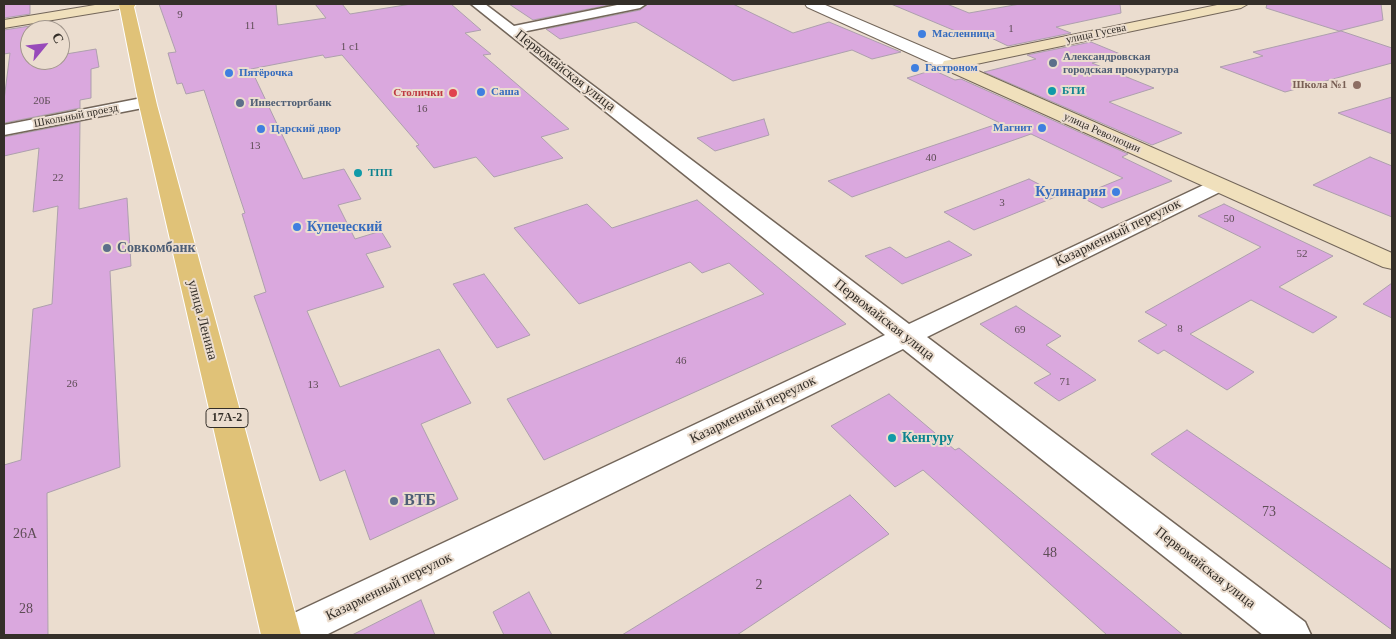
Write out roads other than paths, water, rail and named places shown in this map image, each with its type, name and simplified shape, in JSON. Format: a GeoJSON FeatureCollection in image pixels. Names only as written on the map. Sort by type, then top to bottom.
{"type":"FeatureCollection","features":[{"type":"Feature","properties":{"kind":"main road"},"geometry":{"type":"LineString","coordinates":[[4,24],[126,4]]}},
{"type":"Feature","properties":{"kind":"main road","name":"улица Ленина"},"geometry":{"type":"LineString","coordinates":[[126,4],[147,102],[282,635]]}},
{"type":"Feature","properties":{"kind":"main road","name":"улица Гусева"},"geometry":{"type":"LineString","coordinates":[[950,65],[1241,4]]}},
{"type":"Feature","properties":{"kind":"main road","name":"улица Революции"},"geometry":{"type":"LineString","coordinates":[[950,65],[1392,262]]}},
{"type":"Feature","properties":{"kind":"street","name":"Первомайская улица"},"geometry":{"type":"LineString","coordinates":[[477,4],[1292,635]]}},
{"type":"Feature","properties":{"kind":"street"},"geometry":{"type":"LineString","coordinates":[[512,30],[640,4]]}},
{"type":"Feature","properties":{"kind":"street","name":"улица Революции"},"geometry":{"type":"LineString","coordinates":[[812,4],[950,65]]}},
{"type":"Feature","properties":{"kind":"street","name":"Школьный проезд"},"geometry":{"type":"LineString","coordinates":[[4,130],[147,102]]}},
{"type":"Feature","properties":{"kind":"street","name":"Казарменный переулок"},"geometry":{"type":"LineString","coordinates":[[288,635],[1219,185]]}},
{"type":"Feature","properties":{"kind":"place","name":"Масленница"},"geometry":{"type":"Point","coordinates":[922,34]}},
{"type":"Feature","properties":{"kind":"place","name":"Александровская городская прокуратура"},"geometry":{"type":"Point","coordinates":[1053,63]}},
{"type":"Feature","properties":{"kind":"place","name":"Гастроном"},"geometry":{"type":"Point","coordinates":[915,68]}},
{"type":"Feature","properties":{"kind":"place","name":"Пятёрочка"},"geometry":{"type":"Point","coordinates":[229,73]}},
{"type":"Feature","properties":{"kind":"place","name":"Школа №1"},"geometry":{"type":"Point","coordinates":[1357,85]}},
{"type":"Feature","properties":{"kind":"place","name":"БТИ"},"geometry":{"type":"Point","coordinates":[1052,91]}},
{"type":"Feature","properties":{"kind":"place","name":"Саша"},"geometry":{"type":"Point","coordinates":[481,92]}},
{"type":"Feature","properties":{"kind":"place","name":"Столички"},"geometry":{"type":"Point","coordinates":[453,93]}},
{"type":"Feature","properties":{"kind":"place","name":"Инвестторгбанк"},"geometry":{"type":"Point","coordinates":[240,103]}},
{"type":"Feature","properties":{"kind":"place","name":"Магнит"},"geometry":{"type":"Point","coordinates":[1042,128]}},
{"type":"Feature","properties":{"kind":"place","name":"Царский двор"},"geometry":{"type":"Point","coordinates":[261,129]}},
{"type":"Feature","properties":{"kind":"place","name":"ТПП"},"geometry":{"type":"Point","coordinates":[358,173]}},
{"type":"Feature","properties":{"kind":"place","name":"Кулинария"},"geometry":{"type":"Point","coordinates":[1116,192]}},
{"type":"Feature","properties":{"kind":"place","name":"Купеческий"},"geometry":{"type":"Point","coordinates":[297,227]}},
{"type":"Feature","properties":{"kind":"place","name":"Совкомбанк"},"geometry":{"type":"Point","coordinates":[107,248]}},
{"type":"Feature","properties":{"kind":"place","name":"Кенгуру"},"geometry":{"type":"Point","coordinates":[892,438]}},
{"type":"Feature","properties":{"kind":"place","name":"ВТБ"},"geometry":{"type":"Point","coordinates":[394,501]}}]}
